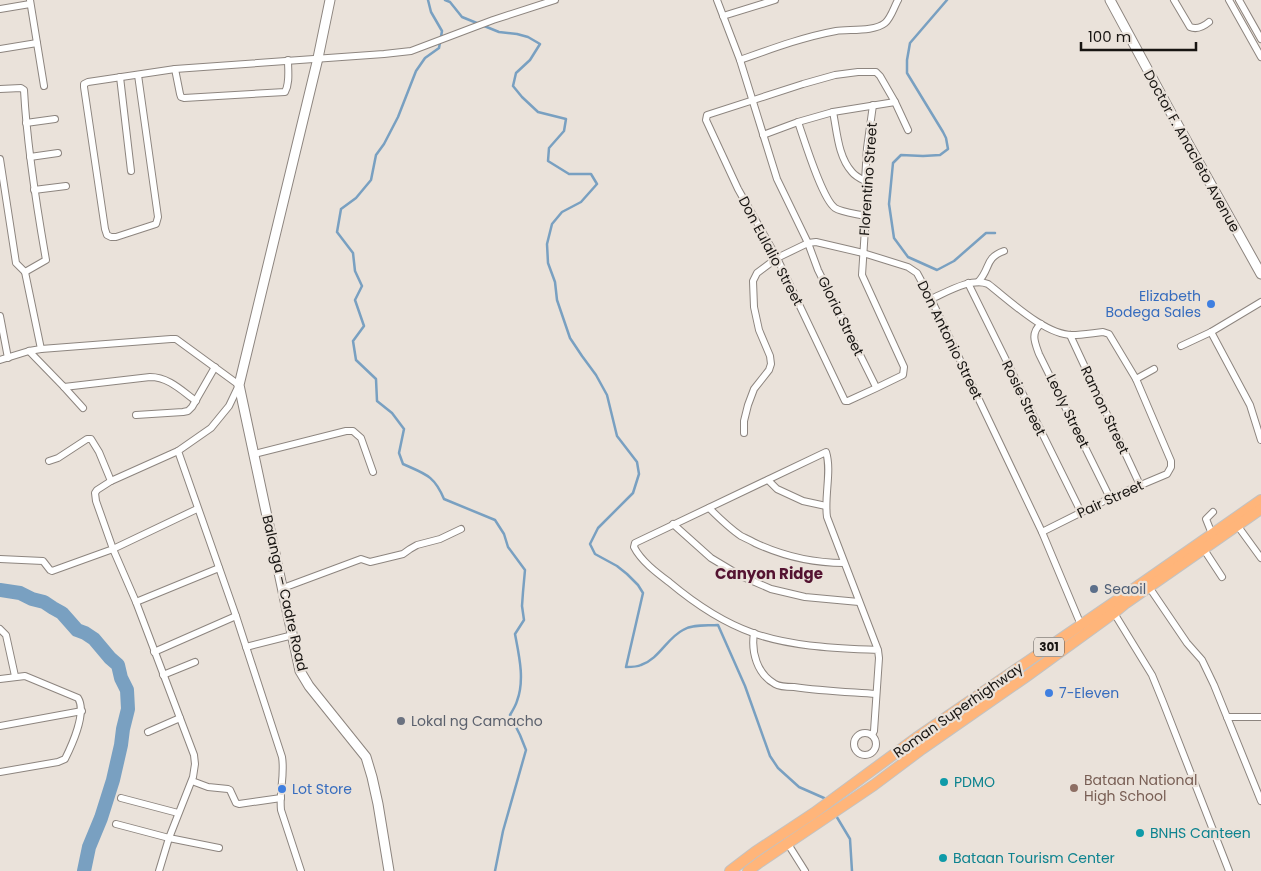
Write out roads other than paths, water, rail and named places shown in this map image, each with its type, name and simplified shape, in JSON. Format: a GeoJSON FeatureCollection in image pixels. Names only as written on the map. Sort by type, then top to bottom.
{"type":"FeatureCollection","features":[{"type":"Feature","properties":{"kind":"main road","name":"Roman Superhighway"},"geometry":{"type":"LineString","coordinates":[[748,871],[788,844],[839,795],[880,764],[1261,500]]}},
{"type":"Feature","properties":{"kind":"main road","name":"Roman Superhighway"},"geometry":{"type":"LineString","coordinates":[[730,871],[755,852],[816,817],[845,804],[874,785],[1114,613],[1126,602],[1261,509]]}},
{"type":"Feature","properties":{"kind":"street"},"geometry":{"type":"LineString","coordinates":[[159,871],[178,813],[192,781],[194,755],[136,602],[113,549],[95,497],[97,490],[111,481],[178,451],[211,428],[229,406],[240,384],[318,58],[330,0]]}},
{"type":"Feature","properties":{"kind":"street"},"geometry":{"type":"LineString","coordinates":[[138,75],[158,217],[156,224],[111,237],[107,235],[104,229],[84,84],[88,82],[175,69],[411,51],[493,20],[555,0]]}},
{"type":"Feature","properties":{"kind":"street"},"geometry":{"type":"LineString","coordinates":[[717,0],[740,60],[777,179],[808,243],[777,258],[757,273],[753,281],[754,307],[758,330],[770,356],[771,364],[769,370],[754,389],[744,421],[744,433]]}},
{"type":"Feature","properties":{"kind":"street"},"geometry":{"type":"LineString","coordinates":[[723,16],[775,0]]}},
{"type":"Feature","properties":{"kind":"street"},"geometry":{"type":"LineString","coordinates":[[740,60],[785,44],[836,31],[877,28],[885,24],[898,0]]}},
{"type":"Feature","properties":{"kind":"street","name":"Doctor F. Anacleto Avenue"},"geometry":{"type":"LineString","coordinates":[[1110,0],[1170,112],[1258,261],[1261,274]]}},
{"type":"Feature","properties":{"kind":"street"},"geometry":{"type":"LineString","coordinates":[[1174,0],[1190,27],[1202,27],[1209,22]]}},
{"type":"Feature","properties":{"kind":"street"},"geometry":{"type":"LineString","coordinates":[[1229,0],[1261,57]]}},
{"type":"Feature","properties":{"kind":"street"},"geometry":{"type":"LineString","coordinates":[[1239,0],[1261,38]]}},
{"type":"Feature","properties":{"kind":"street"},"geometry":{"type":"LineString","coordinates":[[0,8],[30,2],[44,86]]}},
{"type":"Feature","properties":{"kind":"street"},"geometry":{"type":"LineString","coordinates":[[0,49],[37,43]]}},
{"type":"Feature","properties":{"kind":"street"},"geometry":{"type":"LineString","coordinates":[[175,69],[180,94],[184,98],[285,92],[288,84],[288,60]]}},
{"type":"Feature","properties":{"kind":"street","name":"Don Eulalio Street"},"geometry":{"type":"LineString","coordinates":[[863,253],[862,275],[904,367],[903,375],[845,401],[777,258],[738,188],[706,120],[707,115],[803,84],[835,75],[858,72],[876,72],[895,102]]}},
{"type":"Feature","properties":{"kind":"street"},"geometry":{"type":"LineString","coordinates":[[120,77],[131,171]]}},
{"type":"Feature","properties":{"kind":"street"},"geometry":{"type":"LineString","coordinates":[[0,89],[21,88],[24,90],[34,190],[46,260],[25,272]]}},
{"type":"Feature","properties":{"kind":"street"},"geometry":{"type":"LineString","coordinates":[[763,135],[833,112],[895,102],[908,130]]}},
{"type":"Feature","properties":{"kind":"street","name":"Florentino Street"},"geometry":{"type":"LineString","coordinates":[[863,253],[867,196],[865,181],[867,148],[873,105]]}},
{"type":"Feature","properties":{"kind":"street"},"geometry":{"type":"LineString","coordinates":[[833,112],[840,147],[845,160],[852,173],[865,181]]}},
{"type":"Feature","properties":{"kind":"street"},"geometry":{"type":"LineString","coordinates":[[26,123],[55,119]]}},
{"type":"Feature","properties":{"kind":"street"},"geometry":{"type":"LineString","coordinates":[[798,122],[818,177],[830,203],[836,209],[865,216]]}},
{"type":"Feature","properties":{"kind":"street"},"geometry":{"type":"LineString","coordinates":[[30,157],[58,153]]}},
{"type":"Feature","properties":{"kind":"street"},"geometry":{"type":"LineString","coordinates":[[0,159],[16,263],[25,272],[41,349]]}},
{"type":"Feature","properties":{"kind":"street"},"geometry":{"type":"LineString","coordinates":[[34,190],[66,186]]}},
{"type":"Feature","properties":{"kind":"street","name":"Don Antonio Street"},"geometry":{"type":"LineString","coordinates":[[808,243],[820,242],[863,253],[908,267],[917,273],[931,298],[1042,532],[1081,625]]}},
{"type":"Feature","properties":{"kind":"street","name":"Gloria Street"},"geometry":{"type":"LineString","coordinates":[[808,243],[818,270],[876,387]]}},
{"type":"Feature","properties":{"kind":"street"},"geometry":{"type":"LineString","coordinates":[[978,282],[994,256],[1004,251]]}},
{"type":"Feature","properties":{"kind":"street"},"geometry":{"type":"LineString","coordinates":[[931,298],[968,283],[988,284],[1041,324],[1056,331],[1070,335],[1109,334],[1136,379],[1154,369]]}},
{"type":"Feature","properties":{"kind":"street","name":"Rosie Street"},"geometry":{"type":"LineString","coordinates":[[968,283],[1081,512]]}},
{"type":"Feature","properties":{"kind":"street"},"geometry":{"type":"LineString","coordinates":[[1181,346],[1211,332],[1261,302]]}},
{"type":"Feature","properties":{"kind":"street"},"geometry":{"type":"LineString","coordinates":[[0,316],[8,358]]}},
{"type":"Feature","properties":{"kind":"street","name":"Leoly Street"},"geometry":{"type":"LineString","coordinates":[[1041,324],[1036,328],[1033,335],[1037,349],[1110,498]]}},
{"type":"Feature","properties":{"kind":"street"},"geometry":{"type":"LineString","coordinates":[[1211,332],[1250,405],[1261,440]]}},
{"type":"Feature","properties":{"kind":"street","name":"Ramon Street"},"geometry":{"type":"LineString","coordinates":[[1070,335],[1140,485]]}},
{"type":"Feature","properties":{"kind":"street"},"geometry":{"type":"LineString","coordinates":[[0,360],[41,349],[170,339],[176,340],[240,384]]}},
{"type":"Feature","properties":{"kind":"street"},"geometry":{"type":"LineString","coordinates":[[29,351],[83,408]]}},
{"type":"Feature","properties":{"kind":"street"},"geometry":{"type":"LineString","coordinates":[[136,415],[188,411],[196,402],[215,367]]}},
{"type":"Feature","properties":{"kind":"street"},"geometry":{"type":"LineString","coordinates":[[64,387],[159,377],[170,382],[196,402]]}},
{"type":"Feature","properties":{"kind":"street","name":"Pair Street"},"geometry":{"type":"LineString","coordinates":[[1042,532],[1110,498],[1167,474],[1171,467],[1171,461],[1136,379]]}},
{"type":"Feature","properties":{"kind":"street","name":"Balanga – Cadre Road"},"geometry":{"type":"LineString","coordinates":[[240,384],[301,673],[366,757],[378,804],[388,871]]}},
{"type":"Feature","properties":{"kind":"street"},"geometry":{"type":"LineString","coordinates":[[254,454],[353,431],[361,438],[373,472]]}},
{"type":"Feature","properties":{"kind":"street"},"geometry":{"type":"LineString","coordinates":[[49,461],[58,458],[86,439],[91,439],[99,452],[111,481]]}},
{"type":"Feature","properties":{"kind":"street"},"geometry":{"type":"LineString","coordinates":[[178,451],[236,616],[282,757],[284,772],[280,798],[281,810],[301,871]]}},
{"type":"Feature","properties":{"kind":"street"},"geometry":{"type":"LineString","coordinates":[[872,735],[874,731],[878,650],[827,517],[828,459],[826,452],[674,524],[636,543],[634,547],[656,572],[684,595],[720,618],[754,633],[818,646],[878,650]]}},
{"type":"Feature","properties":{"kind":"street"},"geometry":{"type":"LineString","coordinates":[[768,480],[777,489],[803,501],[826,506]]}},
{"type":"Feature","properties":{"kind":"street"},"geometry":{"type":"LineString","coordinates":[[0,559],[43,561],[52,571],[113,549],[197,508]]}},
{"type":"Feature","properties":{"kind":"street"},"geometry":{"type":"LineString","coordinates":[[709,508],[742,536],[770,550],[800,559],[844,563]]}},
{"type":"Feature","properties":{"kind":"street"},"geometry":{"type":"LineString","coordinates":[[1212,534],[1206,519],[1213,512]]}},
{"type":"Feature","properties":{"kind":"street"},"geometry":{"type":"LineString","coordinates":[[674,524],[711,558],[741,576],[771,589],[805,597],[859,602]]}},
{"type":"Feature","properties":{"kind":"street"},"geometry":{"type":"LineString","coordinates":[[1237,525],[1261,558]]}},
{"type":"Feature","properties":{"kind":"street"},"geometry":{"type":"LineString","coordinates":[[283,588],[361,559],[370,562],[404,554],[410,549],[440,539],[461,529]]}},
{"type":"Feature","properties":{"kind":"street"},"geometry":{"type":"LineString","coordinates":[[1203,548],[1222,577]]}},
{"type":"Feature","properties":{"kind":"street"},"geometry":{"type":"LineString","coordinates":[[136,602],[218,568]]}},
{"type":"Feature","properties":{"kind":"street"},"geometry":{"type":"LineString","coordinates":[[1149,587],[1187,643],[1202,660],[1261,801]]}},
{"type":"Feature","properties":{"kind":"street"},"geometry":{"type":"LineString","coordinates":[[1114,613],[1152,675],[1229,871]]}},
{"type":"Feature","properties":{"kind":"street"},"geometry":{"type":"LineString","coordinates":[[154,652],[236,616]]}},
{"type":"Feature","properties":{"kind":"street"},"geometry":{"type":"LineString","coordinates":[[0,629],[6,635],[15,676]]}},
{"type":"Feature","properties":{"kind":"street"},"geometry":{"type":"LineString","coordinates":[[754,633],[754,654],[758,665],[765,676],[776,685],[876,694]]}},
{"type":"Feature","properties":{"kind":"street"},"geometry":{"type":"LineString","coordinates":[[246,647],[293,635]]}},
{"type":"Feature","properties":{"kind":"street"},"geometry":{"type":"LineString","coordinates":[[163,675],[195,662]]}},
{"type":"Feature","properties":{"kind":"street"},"geometry":{"type":"LineString","coordinates":[[0,679],[25,676],[78,698],[82,711],[65,759],[58,762],[0,772]]}},
{"type":"Feature","properties":{"kind":"street"},"geometry":{"type":"LineString","coordinates":[[0,726],[82,711]]}},
{"type":"Feature","properties":{"kind":"street"},"geometry":{"type":"LineString","coordinates":[[1227,718],[1261,717]]}},
{"type":"Feature","properties":{"kind":"street"},"geometry":{"type":"LineString","coordinates":[[148,732],[180,718]]}},
{"type":"Feature","properties":{"kind":"street"},"geometry":{"type":"LineString","coordinates":[[866,732],[872,735],[876,741],[876,748],[871,753],[865,755],[859,753],[855,748],[855,738],[860,733],[866,732]]}},
{"type":"Feature","properties":{"kind":"street"},"geometry":{"type":"LineString","coordinates":[[871,753],[880,764]]}},
{"type":"Feature","properties":{"kind":"street"},"geometry":{"type":"LineString","coordinates":[[192,781],[208,787],[230,790],[238,804],[280,798]]}},
{"type":"Feature","properties":{"kind":"street"},"geometry":{"type":"LineString","coordinates":[[121,798],[178,813]]}},
{"type":"Feature","properties":{"kind":"street"},"geometry":{"type":"LineString","coordinates":[[116,824],[169,838],[219,848]]}},
{"type":"Feature","properties":{"kind":"street"},"geometry":{"type":"LineString","coordinates":[[788,844],[804,871]]}},
{"type":"Feature","properties":{"kind":"waterway"},"geometry":{"type":"LineString","coordinates":[[428,0],[431,12],[442,31],[439,48],[425,58],[416,71],[398,117],[376,155],[371,180],[356,198],[341,209],[337,232],[353,253],[355,271],[362,286],[355,300],[364,326],[353,341],[356,360],[376,379],[377,401],[392,413],[404,429],[399,453],[403,464],[428,476],[444,499],[495,520],[504,534],[508,547],[525,570],[522,606],[524,620],[515,634],[521,685],[517,703],[510,715],[526,750],[503,831],[495,871]]}},
{"type":"Feature","properties":{"kind":"waterway"},"geometry":{"type":"LineString","coordinates":[[445,0],[450,2],[462,17],[499,32],[528,37],[540,44],[530,60],[516,73],[513,86],[538,112],[566,119],[564,131],[549,148],[548,161],[569,174],[591,174],[597,184],[581,202],[562,212],[552,224],[547,244],[548,263],[555,282],[557,300],[570,338],[596,375],[607,395],[617,436],[637,462],[639,474],[633,493],[598,528],[590,544],[595,554],[627,574],[643,593],[626,667],[638,666],[647,662],[672,638],[687,628],[718,625],[745,686],[770,756],[778,768],[799,787],[824,798],[826,801]]}},
{"type":"Feature","properties":{"kind":"waterway"},"geometry":{"type":"LineString","coordinates":[[947,0],[910,43],[907,73],[943,132],[948,149],[940,155],[901,155],[893,163],[889,204],[894,238],[908,257],[937,270],[954,261],[986,233],[995,233]]}},
{"type":"Feature","properties":{"kind":"waterway"},"geometry":{"type":"LineString","coordinates":[[0,590],[20,593],[44,602],[62,613],[77,630],[94,639],[118,665],[121,678],[127,690],[128,709],[113,780],[101,818],[89,847],[84,871]]}},
{"type":"Feature","properties":{"kind":"waterway"},"geometry":{"type":"LineString","coordinates":[[835,814],[850,839],[852,871]]}},
{"type":"Feature","properties":{"kind":"place","name":"Elizabeth Bodega Sales"},"geometry":{"type":"Point","coordinates":[1211,304]}},
{"type":"Feature","properties":{"kind":"place","name":"Seaoil"},"geometry":{"type":"Point","coordinates":[1094,589]}},
{"type":"Feature","properties":{"kind":"place","name":"7-Eleven"},"geometry":{"type":"Point","coordinates":[1049,693]}},
{"type":"Feature","properties":{"kind":"place","name":"Lokal ng Camacho"},"geometry":{"type":"Point","coordinates":[401,721]}},
{"type":"Feature","properties":{"kind":"place","name":"PDMO"},"geometry":{"type":"Point","coordinates":[944,782]}},
{"type":"Feature","properties":{"kind":"place","name":"Bataan National High School"},"geometry":{"type":"Point","coordinates":[1074,788]}},
{"type":"Feature","properties":{"kind":"place","name":"Lot Store"},"geometry":{"type":"Point","coordinates":[282,789]}},
{"type":"Feature","properties":{"kind":"place","name":"BNHS Canteen"},"geometry":{"type":"Point","coordinates":[1140,833]}},
{"type":"Feature","properties":{"kind":"place","name":"Bataan Tourism Center"},"geometry":{"type":"Point","coordinates":[943,858]}},
{"type":"Feature","properties":{"kind":"district","name":"Canyon Ridge"},"geometry":{"type":"Point","coordinates":[769,574]}}]}
